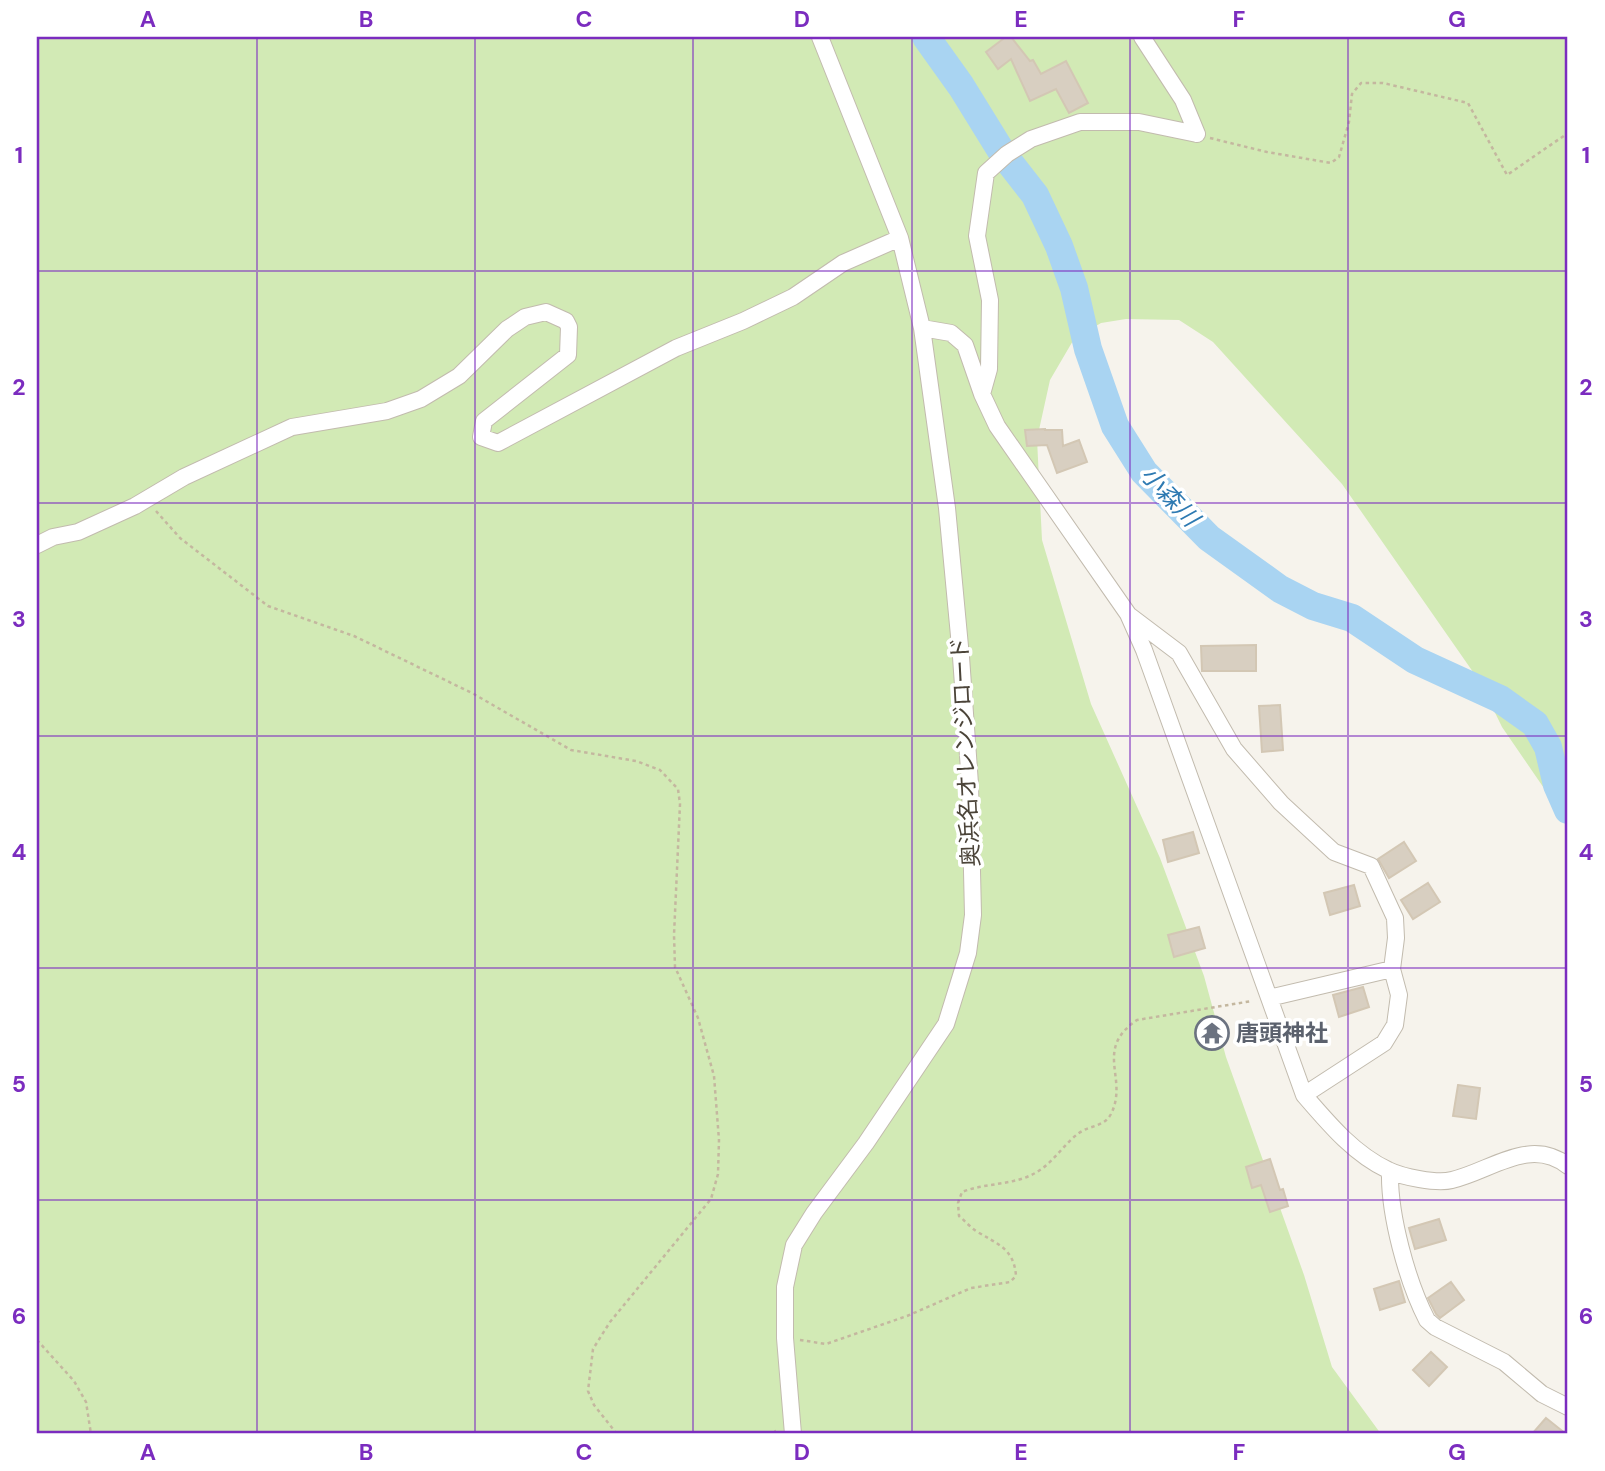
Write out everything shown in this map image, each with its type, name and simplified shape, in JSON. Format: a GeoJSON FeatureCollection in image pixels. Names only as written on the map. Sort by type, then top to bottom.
{"type":"FeatureCollection","features":[{"type":"Feature","properties":{"kind":"street","name":"奥浜名オレンジロード"},"geometry":{"type":"LineString","coordinates":[[793,1434],[785,1338],[785,1287],[794,1245],[946,1024],[968,953],[973,915],[970,784],[961,657],[947,508],[922,328],[900,238],[820,37]]}},
{"type":"Feature","properties":{"kind":"street"},"geometry":{"type":"LineString","coordinates":[[1142,37],[1183,100],[1197,134]]}},
{"type":"Feature","properties":{"kind":"street"},"geometry":{"type":"LineString","coordinates":[[982,394],[990,360],[990,300],[977,236],[986,173],[1007,154],[1031,139],[1080,122],[1139,122],[1197,134]]}},
{"type":"Feature","properties":{"kind":"street"},"geometry":{"type":"LineString","coordinates":[[37,545],[53,537],[78,532],[146,500],[184,477],[292,427],[387,411],[421,399],[459,376],[507,328],[525,317],[546,312],[558,316],[566,321],[569,327],[568,355],[484,421],[481,437],[498,443],[676,348],[793,297],[843,263],[900,238]]}},
{"type":"Feature","properties":{"kind":"street"},"geometry":{"type":"LineString","coordinates":[[922,328],[951,333],[965,345],[982,394],[997,426],[1128,614],[1144,650],[1304,1095],[1361,1154],[1390,1172],[1422,1179],[1450,1181],[1526,1153],[1546,1154],[1568,1166]]}},
{"type":"Feature","properties":{"kind":"street"},"geometry":{"type":"LineString","coordinates":[[1128,614],[1179,653],[1234,749],[1281,803],[1334,852],[1370,866],[1395,918],[1392,969],[1399,995],[1395,1025],[1384,1043],[1304,1095]]}},
{"type":"Feature","properties":{"kind":"street"},"geometry":{"type":"LineString","coordinates":[[1269,998],[1392,969]]}},
{"type":"Feature","properties":{"kind":"street"},"geometry":{"type":"LineString","coordinates":[[1390,1172],[1390,1197],[1401,1243],[1427,1320],[1504,1362],[1542,1394],[1568,1407]]}},
{"type":"Feature","properties":{"kind":"path"},"geometry":{"type":"LineString","coordinates":[[1197,134],[1267,152],[1331,163],[1339,157],[1349,122],[1352,94],[1361,83],[1383,83],[1468,103],[1507,175],[1568,133]]}},
{"type":"Feature","properties":{"kind":"path"},"geometry":{"type":"LineString","coordinates":[[146,500],[180,538],[268,606],[354,636],[472,693],[571,750],[636,761],[660,770],[678,789],[680,804],[675,967],[698,1018],[714,1076],[719,1140],[718,1174],[711,1199],[610,1322],[593,1349],[588,1391],[594,1405],[617,1434]]}},
{"type":"Feature","properties":{"kind":"path"},"geometry":{"type":"LineString","coordinates":[[785,1338],[826,1343],[907,1317],[971,1288],[1010,1282],[1016,1276],[1015,1266],[1007,1253],[993,1239],[976,1231],[959,1216],[958,1203],[962,1192],[977,1186],[1013,1182],[1040,1171],[1081,1131],[1105,1122],[1111,1115],[1115,1102],[1113,1065],[1116,1040],[1137,1020],[1269,998]]}},
{"type":"Feature","properties":{"kind":"path"},"geometry":{"type":"LineString","coordinates":[[37,1340],[74,1381],[86,1402],[91,1434]]}},
{"type":"Feature","properties":{"kind":"green space"},"geometry":{"type":"Polygon","coordinates":[[[37,37],[1568,37],[1568,820],[1502,727],[1480,682],[1342,484],[1213,342],[1179,320],[1126,319],[1101,323],[1074,339],[1050,380],[1037,439],[1042,540],[1091,704],[1160,858],[1204,976],[1226,1057],[1304,1275],[1332,1367],[1381,1434],[37,1434],[37,37]]]}},
{"type":"Feature","properties":{"kind":"building"},"geometry":{"type":"Polygon","coordinates":[[[1002,37],[1011,37],[1030,61],[1033,60],[1041,74],[1066,61],[1088,103],[1069,113],[1056,89],[1030,101],[1011,59],[998,69],[986,52],[1003,39],[1002,37]]]}},
{"type":"Feature","properties":{"kind":"building"},"geometry":{"type":"Polygon","coordinates":[[[1025,430],[1062,430],[1063,446],[1079,440],[1087,462],[1057,473],[1047,445],[1027,446],[1025,430]]]}},
{"type":"Feature","properties":{"kind":"building"},"geometry":{"type":"Polygon","coordinates":[[[1256,645],[1256,671],[1202,671],[1201,646],[1256,645]]]}},
{"type":"Feature","properties":{"kind":"building"},"geometry":{"type":"Polygon","coordinates":[[[1280,705],[1283,750],[1262,752],[1259,706],[1280,705]]]}},
{"type":"Feature","properties":{"kind":"building"},"geometry":{"type":"Polygon","coordinates":[[[1193,832],[1199,853],[1168,862],[1163,840],[1193,832]]]}},
{"type":"Feature","properties":{"kind":"building"},"geometry":{"type":"Polygon","coordinates":[[[1404,842],[1416,861],[1389,878],[1378,859],[1404,842]]]}},
{"type":"Feature","properties":{"kind":"building"},"geometry":{"type":"Polygon","coordinates":[[[1428,883],[1440,902],[1413,919],[1401,900],[1428,883]]]}},
{"type":"Feature","properties":{"kind":"building"},"geometry":{"type":"Polygon","coordinates":[[[1354,885],[1360,906],[1330,915],[1324,893],[1354,885]]]}},
{"type":"Feature","properties":{"kind":"building"},"geometry":{"type":"Polygon","coordinates":[[[1199,927],[1205,948],[1174,957],[1168,935],[1199,927]]]}},
{"type":"Feature","properties":{"kind":"building"},"geometry":{"type":"Polygon","coordinates":[[[1363,987],[1369,1007],[1339,1017],[1333,995],[1363,987]]]}},
{"type":"Feature","properties":{"kind":"building"},"geometry":{"type":"Polygon","coordinates":[[[1458,1085],[1480,1088],[1476,1119],[1453,1116],[1458,1085]]]}},
{"type":"Feature","properties":{"kind":"building"},"geometry":{"type":"Polygon","coordinates":[[[1270,1159],[1288,1206],[1270,1212],[1261,1185],[1252,1188],[1246,1167],[1270,1159]]]}},
{"type":"Feature","properties":{"kind":"building"},"geometry":{"type":"Polygon","coordinates":[[[1439,1219],[1446,1240],[1415,1249],[1409,1228],[1439,1219]]]}},
{"type":"Feature","properties":{"kind":"building"},"geometry":{"type":"Polygon","coordinates":[[[1399,1281],[1405,1302],[1380,1310],[1374,1289],[1399,1281]]]}},
{"type":"Feature","properties":{"kind":"building"},"geometry":{"type":"Polygon","coordinates":[[[1451,1282],[1464,1300],[1440,1318],[1428,1298],[1451,1282]]]}},
{"type":"Feature","properties":{"kind":"building"},"geometry":{"type":"Polygon","coordinates":[[[1431,1352],[1447,1367],[1429,1386],[1413,1370],[1431,1352]]]}},
{"type":"Feature","properties":{"kind":"building"},"geometry":{"type":"Polygon","coordinates":[[[1546,1418],[1566,1434],[1532,1434],[1546,1418]]]}},
{"type":"Feature","properties":{"kind":"waterway","name":"小森川"},"geometry":{"type":"LineString","coordinates":[[926,37],[961,86],[1003,154],[1035,195],[1059,246],[1074,288],[1088,349],[1115,426],[1144,472],[1209,538],[1280,589],[1313,606],[1352,618],[1415,660],[1500,699],[1535,724],[1548,747],[1557,785],[1568,810]]}},
{"type":"Feature","properties":{"kind":"place","name":"唐頭神社"},"geometry":{"type":"Point","coordinates":[1212,1033]}}]}
